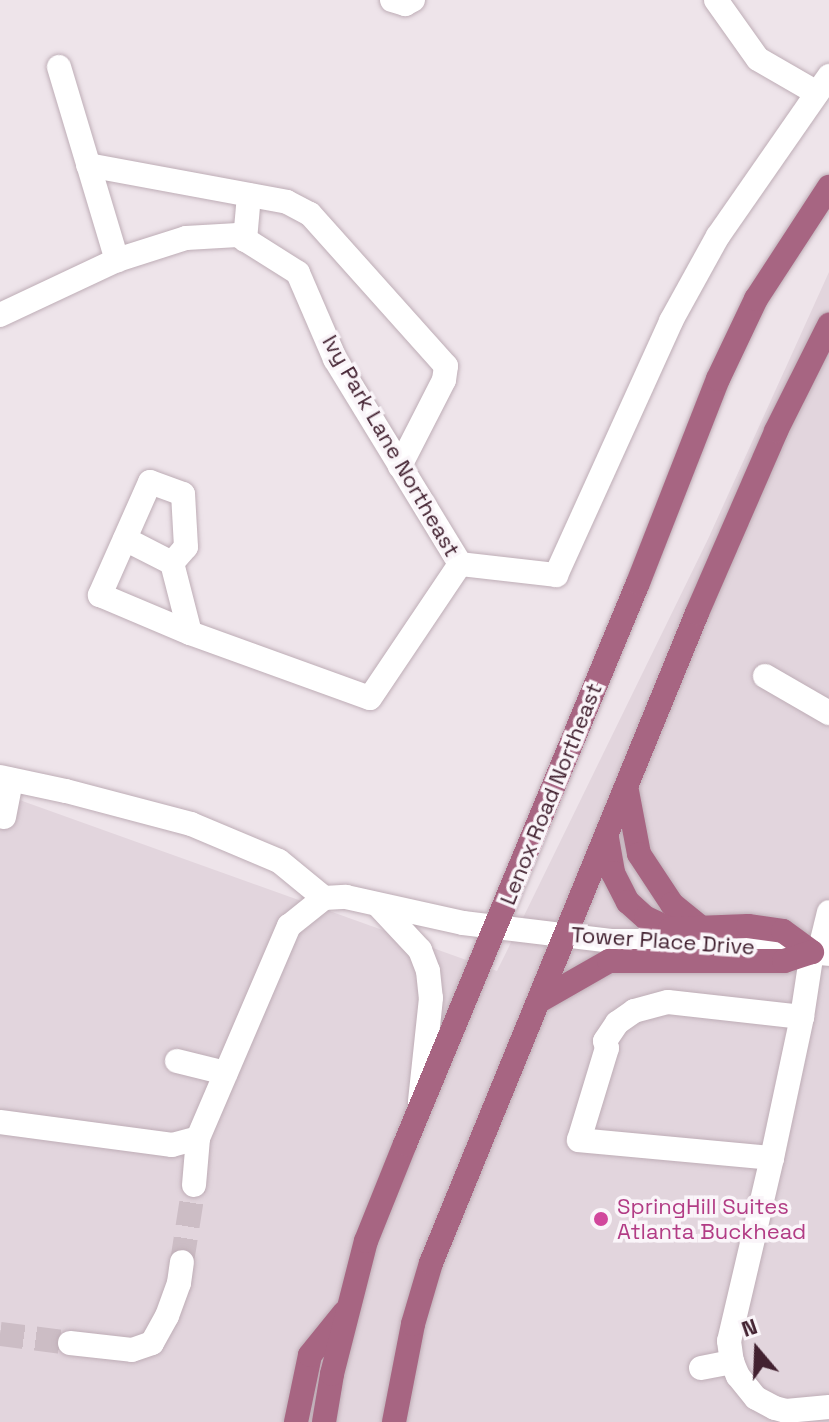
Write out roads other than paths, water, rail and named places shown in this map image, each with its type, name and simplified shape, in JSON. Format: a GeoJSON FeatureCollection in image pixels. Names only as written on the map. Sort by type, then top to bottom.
{"type":"FeatureCollection","features":[{"type":"Feature","properties":{"kind":"main road","name":"Lenox Road Northeast"},"geometry":{"type":"LineString","coordinates":[[324,1422],[366,1241],[718,379],[763,288],[829,187]]}},
{"type":"Feature","properties":{"kind":"main road"},"geometry":{"type":"LineString","coordinates":[[394,1422],[413,1324],[431,1263],[737,522],[829,325]]}},
{"type":"Feature","properties":{"kind":"main road"},"geometry":{"type":"LineString","coordinates":[[626,790],[639,854],[672,904],[698,925]]}},
{"type":"Feature","properties":{"kind":"main road"},"geometry":{"type":"LineString","coordinates":[[607,838],[613,873],[628,902],[646,918],[670,929],[698,925],[783,931],[820,953]]}},
{"type":"Feature","properties":{"kind":"main road"},"geometry":{"type":"LineString","coordinates":[[539,1001],[609,961],[784,961],[820,953]]}},
{"type":"Feature","properties":{"kind":"main road"},"geometry":{"type":"LineString","coordinates":[[296,1422],[310,1355],[348,1308]]}},
{"type":"Feature","properties":{"kind":"street"},"geometry":{"type":"LineString","coordinates":[[392,0],[405,4],[413,0]]}},
{"type":"Feature","properties":{"kind":"street"},"geometry":{"type":"LineString","coordinates":[[172,563],[186,547],[183,494],[150,482],[100,595],[190,633],[370,698],[460,564],[556,575],[671,321],[718,236],[823,85],[758,59],[716,0]]}},
{"type":"Feature","properties":{"kind":"street"},"geometry":{"type":"LineString","coordinates":[[59,67],[117,260]]}},
{"type":"Feature","properties":{"kind":"street"},"geometry":{"type":"LineString","coordinates":[[88,165],[287,202],[310,214],[446,366],[444,380],[400,466]]}},
{"type":"Feature","properties":{"kind":"street"},"geometry":{"type":"LineString","coordinates":[[245,240],[249,195]]}},
{"type":"Feature","properties":{"kind":"street","name":"Ivy Park Lane Northeast"},"geometry":{"type":"LineString","coordinates":[[0,315],[117,260],[186,238],[238,235],[298,273],[335,359],[460,564]]}},
{"type":"Feature","properties":{"kind":"street"},"geometry":{"type":"LineString","coordinates":[[125,539],[172,563],[190,633]]}},
{"type":"Feature","properties":{"kind":"street"},"geometry":{"type":"LineString","coordinates":[[765,676],[829,713]]}},
{"type":"Feature","properties":{"kind":"street"},"geometry":{"type":"LineString","coordinates":[[4,817],[6,778],[191,824],[279,861],[324,898],[289,926],[198,1138],[194,1185]]}},
{"type":"Feature","properties":{"kind":"street","name":"Tower Place Drive"},"geometry":{"type":"LineString","coordinates":[[324,898],[346,897],[496,927],[568,936],[820,953]]}},
{"type":"Feature","properties":{"kind":"street"},"geometry":{"type":"LineString","coordinates":[[379,906],[420,950],[428,971],[431,998],[419,1112]]}},
{"type":"Feature","properties":{"kind":"street"},"geometry":{"type":"LineString","coordinates":[[829,912],[802,1017],[729,1341],[738,1376],[756,1398],[786,1411],[829,1407]]}},
{"type":"Feature","properties":{"kind":"street"},"geometry":{"type":"LineString","coordinates":[[772,1158],[579,1140],[607,1048],[605,1041],[617,1023],[634,1011],[668,1002],[802,1017]]}},
{"type":"Feature","properties":{"kind":"street"},"geometry":{"type":"LineString","coordinates":[[177,1061],[226,1073]]}},
{"type":"Feature","properties":{"kind":"street"},"geometry":{"type":"LineString","coordinates":[[0,1122],[171,1156],[198,1138]]}},
{"type":"Feature","properties":{"kind":"street"},"geometry":{"type":"LineString","coordinates":[[70,1343],[132,1350],[152,1343],[171,1305],[182,1262]]}},
{"type":"Feature","properties":{"kind":"street"},"geometry":{"type":"LineString","coordinates":[[701,1368],[732,1362]]}},
{"type":"Feature","properties":{"kind":"tunnel"},"geometry":{"type":"LineString","coordinates":[[182,1262],[194,1185]]}},
{"type":"Feature","properties":{"kind":"tunnel"},"geometry":{"type":"LineString","coordinates":[[0,1334],[70,1343]]}},
{"type":"Feature","properties":{"kind":"place","name":"SpringHill Suites Atlanta Buckhead"},"geometry":{"type":"Point","coordinates":[601,1219]}}]}
